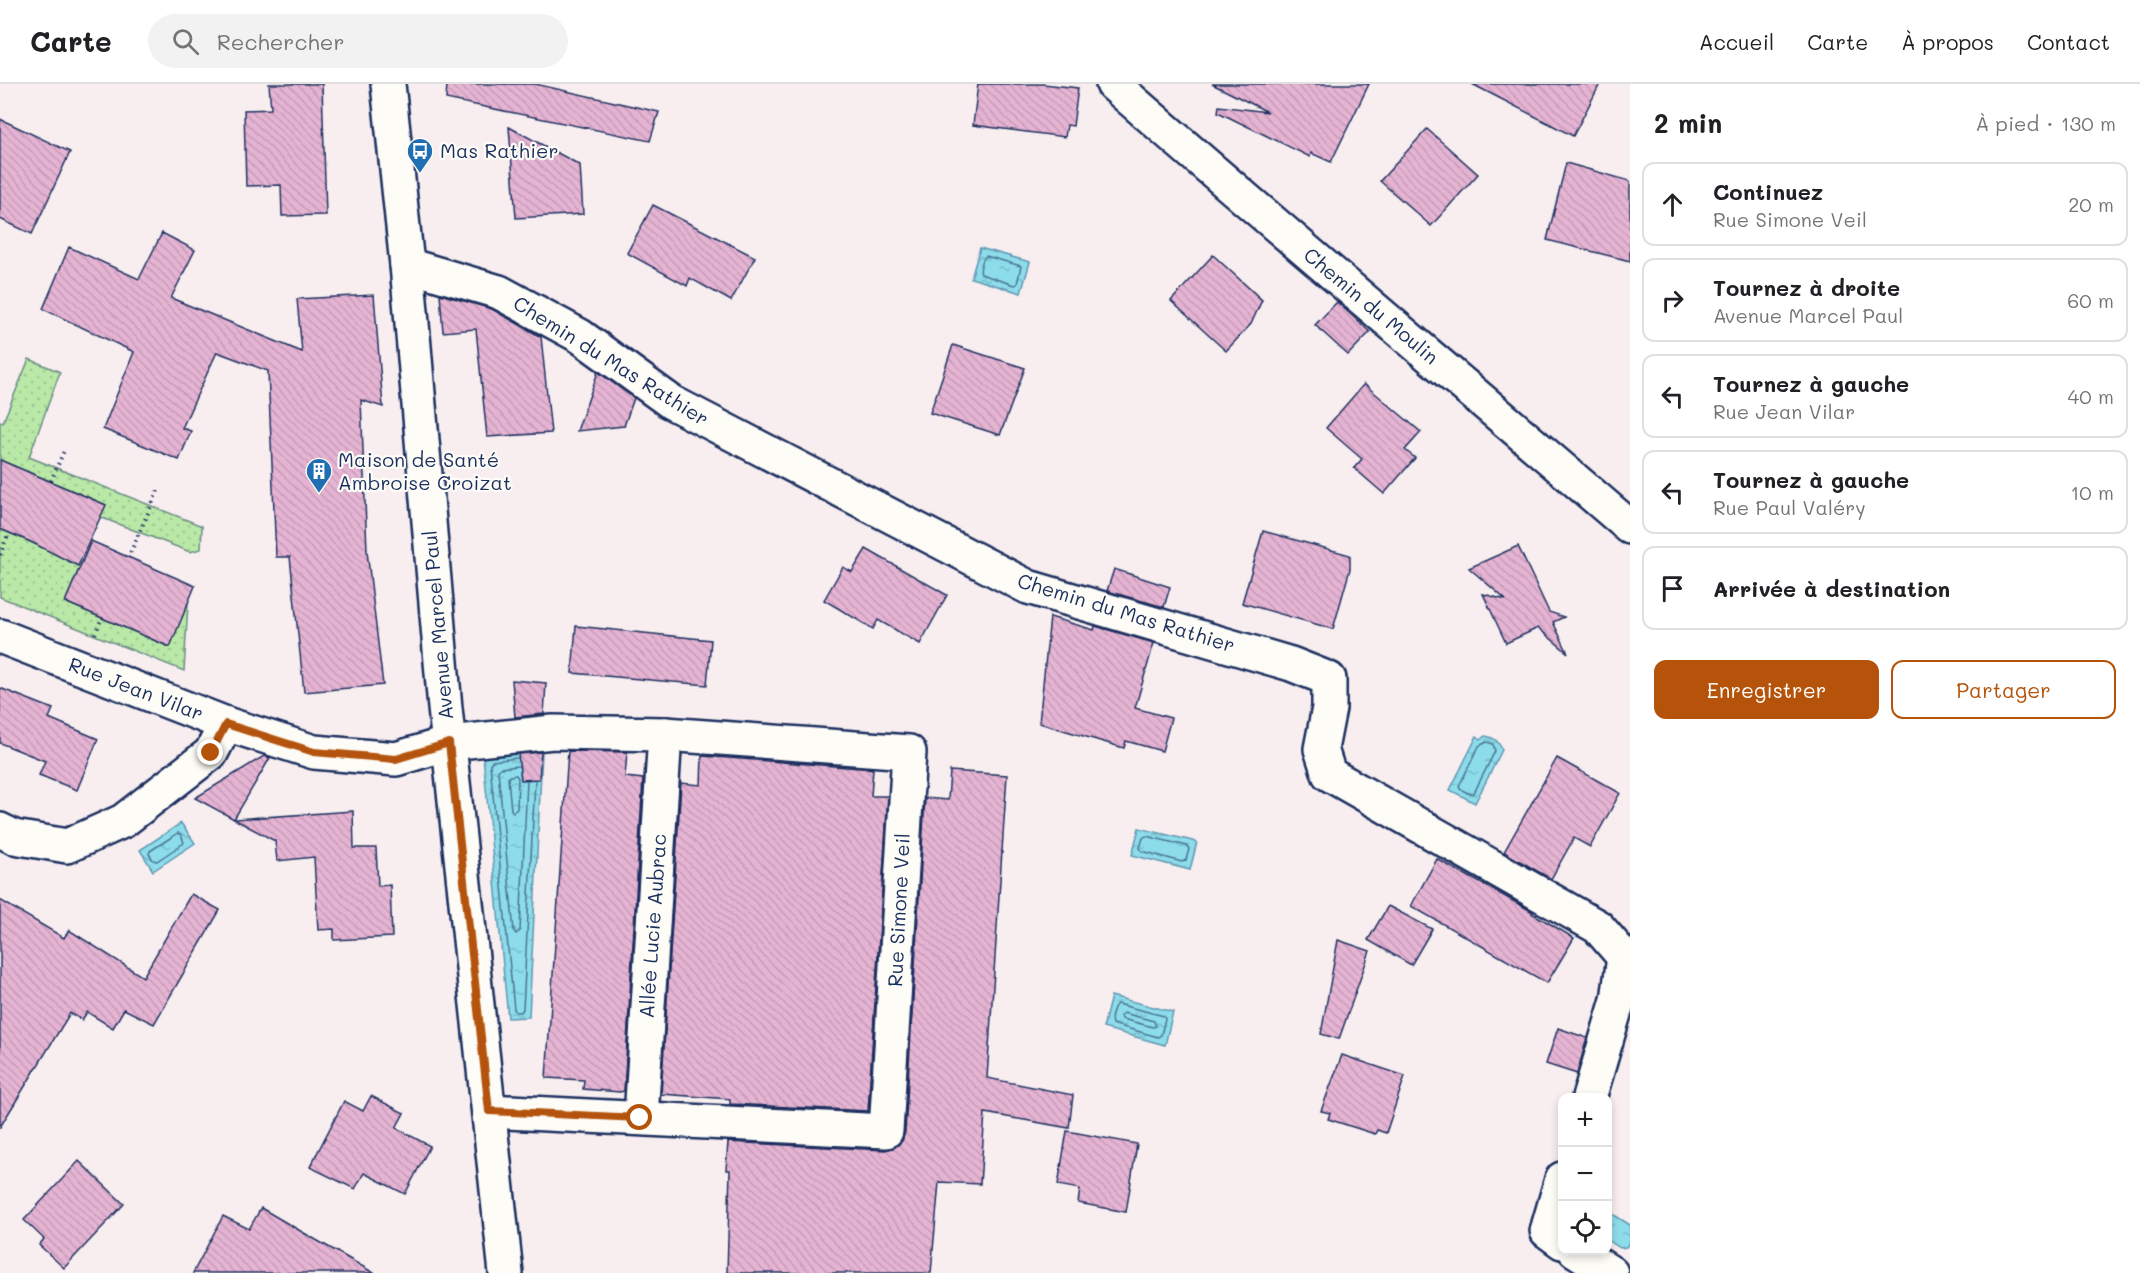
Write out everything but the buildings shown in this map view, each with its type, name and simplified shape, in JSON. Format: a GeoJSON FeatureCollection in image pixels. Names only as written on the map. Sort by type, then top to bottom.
{"type":"FeatureCollection","features":[{"type":"Feature","properties":{"kind":"street","name":"Avenue Marcel Paul"},"geometry":{"type":"LineString","coordinates":[[388,84],[407,265],[449,743],[506,1273]]}},
{"type":"Feature","properties":{"kind":"street","name":"Chemin du Moulin"},"geometry":{"type":"LineString","coordinates":[[1113,84],[1286,235],[1630,527]]}},
{"type":"Feature","properties":{"kind":"street","name":"Chemin du Mas Rathier"},"geometry":{"type":"LineString","coordinates":[[407,265],[499,292],[580,336],[671,402],[1028,587],[1292,664],[1329,679],[1329,708],[1321,750],[1329,774],[1598,927],[1624,957],[1618,1000],[1590,1093]]}},
{"type":"Feature","properties":{"kind":"street","name":"Rue Jean Vilar"},"geometry":{"type":"LineString","coordinates":[[0,636],[226,724],[314,752],[396,759],[449,743]]}},
{"type":"Feature","properties":{"kind":"street"},"geometry":{"type":"LineString","coordinates":[[0,830],[14,837],[68,846],[123,821],[211,753],[226,724]]}},
{"type":"Feature","properties":{"kind":"street","name":"Rue Simone Veil"},"geometry":{"type":"LineString","coordinates":[[449,743],[553,732],[665,734],[909,752],[886,1131],[489,1111]]}},
{"type":"Feature","properties":{"kind":"street","name":"Allée Lucie Aubrac"},"geometry":{"type":"LineString","coordinates":[[640,1118],[665,734]]}},
{"type":"Feature","properties":{"kind":"street"},"geometry":{"type":"LineString","coordinates":[[1558,1194],[1546,1231],[1558,1239]]}},
{"type":"Feature","properties":{"kind":"street"},"geometry":{"type":"LineString","coordinates":[[1582,1255],[1611,1273]]}},
{"type":"Feature","properties":{"kind":"path"},"geometry":{"type":"LineString","coordinates":[[51,481],[64,451]]}},
{"type":"Feature","properties":{"kind":"path"},"geometry":{"type":"LineString","coordinates":[[128,558],[159,488]]}},
{"type":"Feature","properties":{"kind":"path"},"geometry":{"type":"LineString","coordinates":[[0,555],[9,532]]}},
{"type":"Feature","properties":{"kind":"green space"},"geometry":{"type":"Polygon","coordinates":[[[29,359],[60,372],[29,457],[202,526],[201,549],[190,552],[100,517],[106,505],[0,460],[0,421],[3,422],[29,359]]]}},
{"type":"Feature","properties":{"kind":"green space"},"geometry":{"type":"Polygon","coordinates":[[[0,529],[81,564],[65,602],[169,647],[188,603],[184,671],[0,597],[0,529]]]}},
{"type":"Feature","properties":{"kind":"water"},"geometry":{"type":"Polygon","coordinates":[[[980,248],[1030,262],[1021,293],[971,278],[980,248]]]}},
{"type":"Feature","properties":{"kind":"water"},"geometry":{"type":"Polygon","coordinates":[[[1477,736],[1481,739],[1485,736],[1494,739],[1502,750],[1475,803],[1450,790],[1477,736]]]}},
{"type":"Feature","properties":{"kind":"water"},"geometry":{"type":"Polygon","coordinates":[[[542,752],[529,1017],[508,1018],[483,756],[542,752]]]}},
{"type":"Feature","properties":{"kind":"water"},"geometry":{"type":"Polygon","coordinates":[[[181,823],[195,843],[153,871],[140,850],[181,823]]]}},
{"type":"Feature","properties":{"kind":"water"},"geometry":{"type":"Polygon","coordinates":[[[1139,828],[1197,842],[1190,870],[1132,855],[1139,828]]]}},
{"type":"Feature","properties":{"kind":"water"},"geometry":{"type":"Polygon","coordinates":[[[1111,996],[1173,1012],[1165,1045],[1103,1028],[1111,996]]]}},
{"type":"Feature","properties":{"kind":"water"},"geometry":{"type":"Polygon","coordinates":[[[1612,1214],[1630,1225],[1630,1241],[1626,1247],[1620,1248],[1612,1243],[1612,1214]]]}},
{"type":"Feature","properties":{"kind":"place","name":"Mas Rathier"},"geometry":{"type":"Point","coordinates":[420,174]}},
{"type":"Feature","properties":{"kind":"place","name":"Maison de Santé Ambroise Croizat"},"geometry":{"type":"Point","coordinates":[319,494]}},
{"type":"Feature","properties":{"kind":"route"},"geometry":{"type":"LineString","coordinates":[[211,753],[226,724],[314,752],[396,759],[449,743],[489,1111],[640,1118]]}}]}
